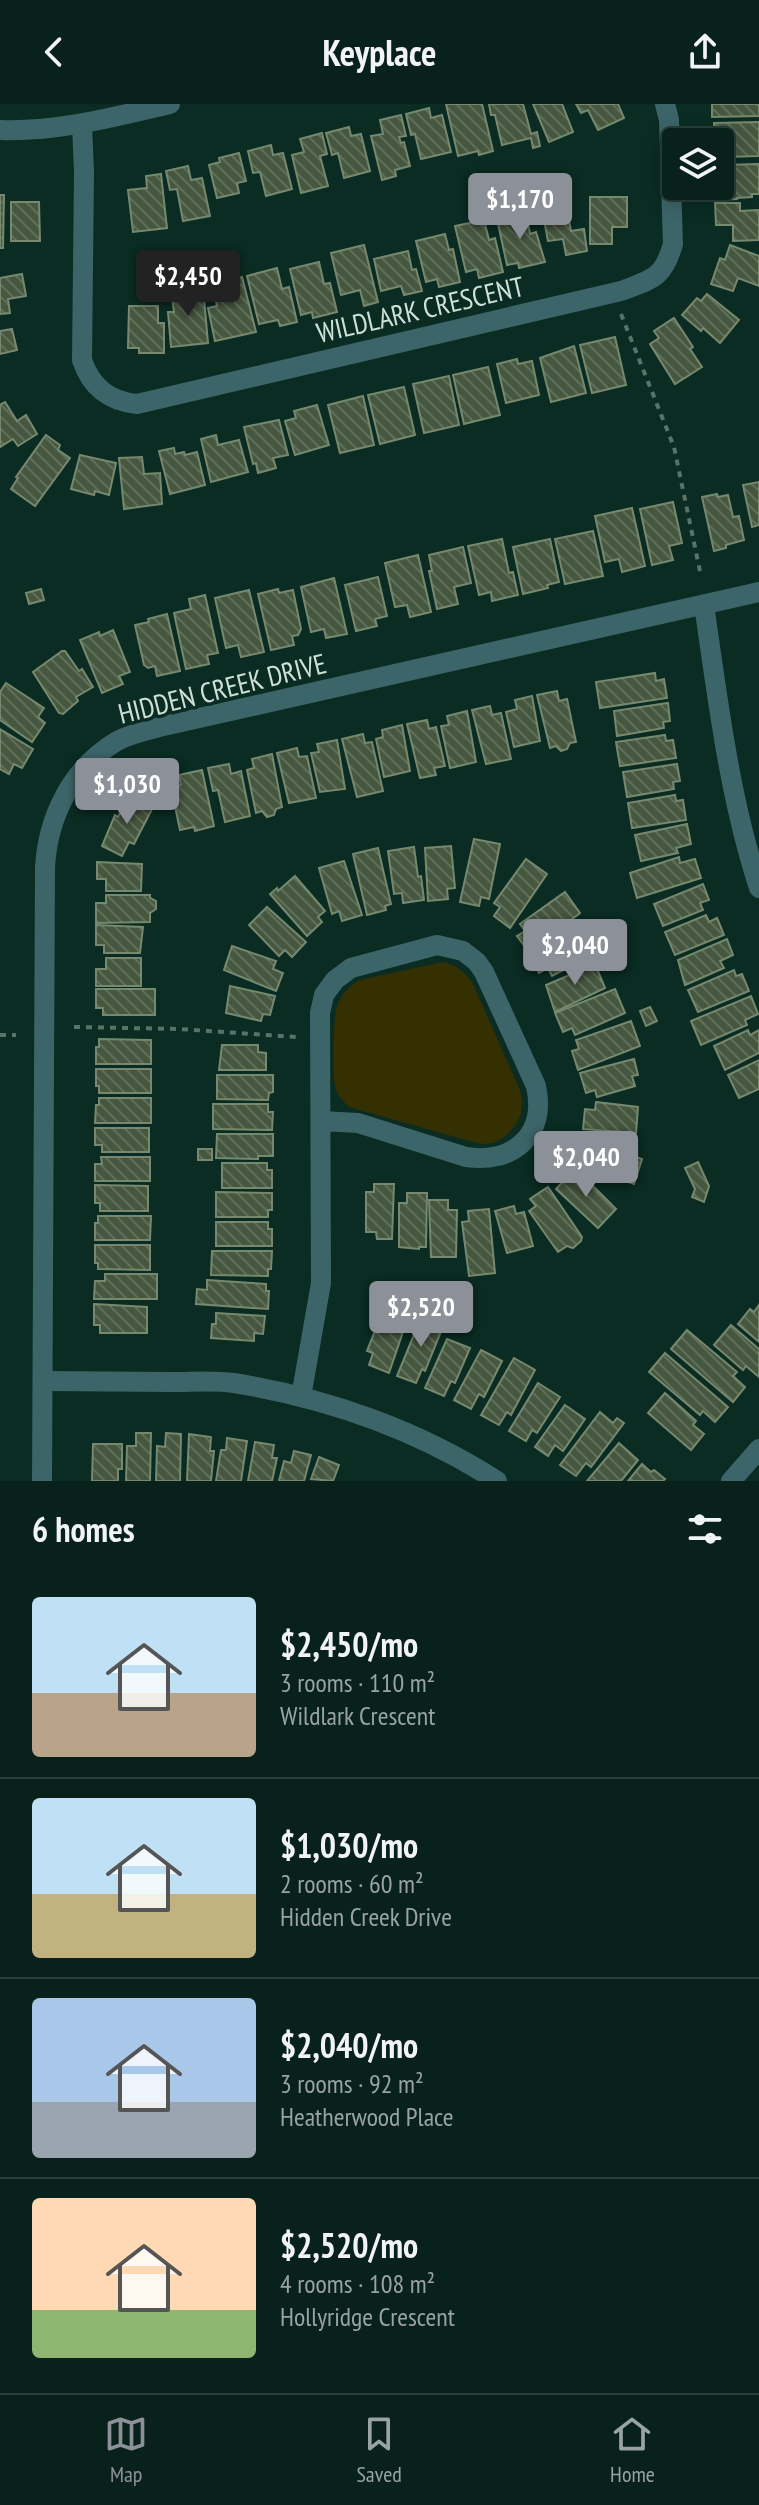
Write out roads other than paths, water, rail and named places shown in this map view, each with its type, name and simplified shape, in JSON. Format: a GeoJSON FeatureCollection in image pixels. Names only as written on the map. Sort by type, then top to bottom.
{"type":"FeatureCollection","features":[{"type":"Feature","properties":{"kind":"street"},"geometry":{"type":"LineString","coordinates":[[0,130],[82,125],[170,104]]}},
{"type":"Feature","properties":{"kind":"street","name":"WILDLARK CRESCENT"},"geometry":{"type":"LineString","coordinates":[[82,125],[82,360],[87,374],[110,398],[137,404],[621,291],[653,279],[668,263],[673,244],[669,120],[665,104]]}},
{"type":"Feature","properties":{"kind":"street","name":"HIDDEN CREEK DRIVE"},"geometry":{"type":"LineString","coordinates":[[42,1481],[46,842],[57,810],[81,771],[119,740],[159,727],[759,592]]}},
{"type":"Feature","properties":{"kind":"street"},"geometry":{"type":"LineString","coordinates":[[704,605],[732,791],[759,888]]}},
{"type":"Feature","properties":{"kind":"street"},"geometry":{"type":"LineString","coordinates":[[301,1397],[321,1283],[320,1013],[324,995],[335,980],[351,968],[437,945],[463,951],[477,962],[536,1086],[538,1114],[533,1129],[521,1146],[503,1155],[483,1159],[466,1157],[358,1123],[321,1121]]}},
{"type":"Feature","properties":{"kind":"street"},"geometry":{"type":"LineString","coordinates":[[43,1381],[231,1383],[301,1397],[414,1437],[466,1461],[497,1481]]}},
{"type":"Feature","properties":{"kind":"street"},"geometry":{"type":"LineString","coordinates":[[731,1481],[759,1449]]}}]}
